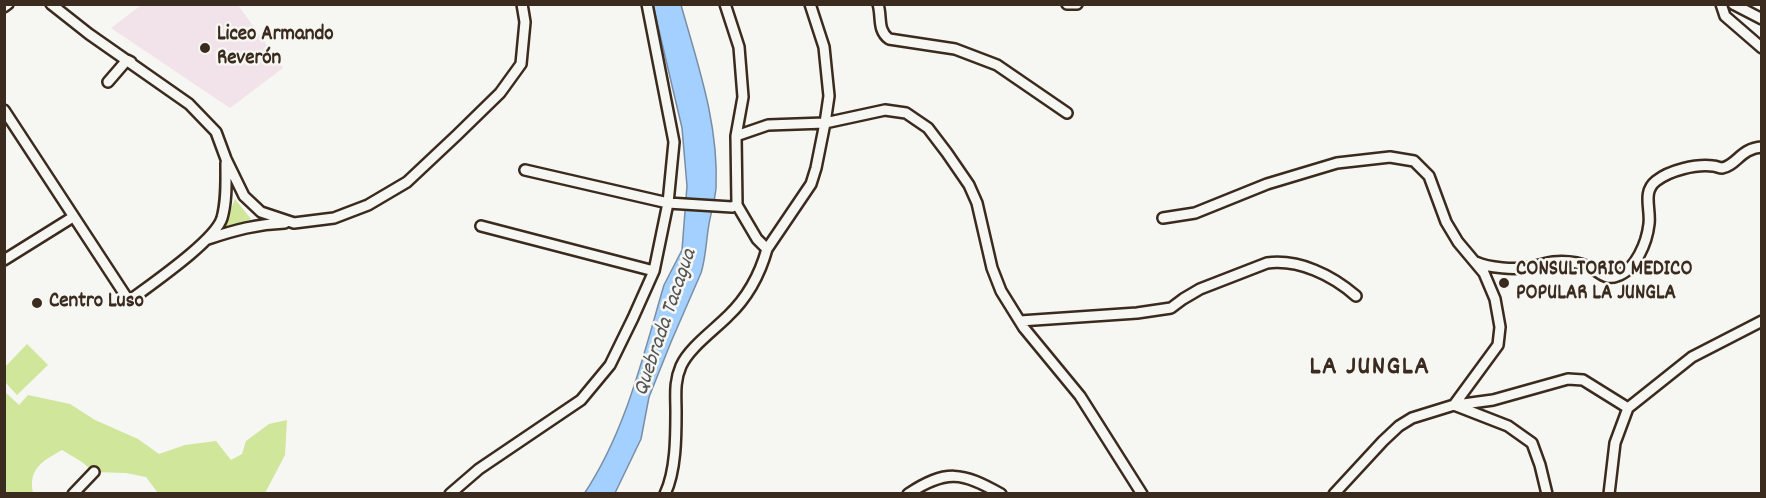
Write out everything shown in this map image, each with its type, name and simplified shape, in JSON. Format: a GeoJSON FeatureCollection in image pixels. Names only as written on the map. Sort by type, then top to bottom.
{"type":"FeatureCollection","features":[{"type":"Feature","properties":{"kind":"street"},"geometry":{"type":"LineString","coordinates":[[51,4],[81,29],[189,104],[216,132],[244,196],[261,212],[294,223]]}},
{"type":"Feature","properties":{"kind":"street"},"geometry":{"type":"LineString","coordinates":[[4,110],[129,301],[208,240],[244,227],[334,218],[368,205],[407,182],[500,93],[520,64],[525,22],[522,4]]}},
{"type":"Feature","properties":{"kind":"street"},"geometry":{"type":"LineString","coordinates":[[450,494],[479,469],[581,400],[610,364],[654,271],[668,203],[674,142],[647,4]]}},
{"type":"Feature","properties":{"kind":"street"},"geometry":{"type":"LineString","coordinates":[[725,4],[739,47],[743,97],[736,136],[734,206],[757,239],[767,249]]}},
{"type":"Feature","properties":{"kind":"street"},"geometry":{"type":"LineString","coordinates":[[665,494],[676,447],[675,382],[682,364],[700,342],[731,314],[754,283],[767,249],[811,184],[816,168],[829,96],[824,47],[810,4]]}},
{"type":"Feature","properties":{"kind":"street"},"geometry":{"type":"LineString","coordinates":[[878,4],[881,14],[880,27],[888,39],[955,49],[997,65],[1067,113]]}},
{"type":"Feature","properties":{"kind":"street"},"geometry":{"type":"LineString","coordinates":[[1067,4],[1077,4]]}},
{"type":"Feature","properties":{"kind":"street"},"geometry":{"type":"LineString","coordinates":[[1721,4],[1725,16],[1761,48]]}},
{"type":"Feature","properties":{"kind":"street"},"geometry":{"type":"LineString","coordinates":[[1733,4],[1761,19]]}},
{"type":"Feature","properties":{"kind":"street"},"geometry":{"type":"LineString","coordinates":[[108,82],[127,60]]}},
{"type":"Feature","properties":{"kind":"street"},"geometry":{"type":"LineString","coordinates":[[736,136],[768,125],[825,123],[885,110],[906,113],[928,128],[948,153],[973,194],[992,268],[1001,291],[1020,321],[1080,396],[1142,494]]}},
{"type":"Feature","properties":{"kind":"street"},"geometry":{"type":"LineString","coordinates":[[1474,261],[1484,266],[1513,268],[1569,262],[1590,267],[1601,275],[1614,278],[1625,273],[1633,265],[1645,241],[1650,223],[1647,204],[1649,190],[1655,181],[1673,172],[1695,166],[1722,168],[1732,163],[1744,152],[1761,147]]}},
{"type":"Feature","properties":{"kind":"street"},"geometry":{"type":"LineString","coordinates":[[1163,218],[1195,213],[1267,184],[1338,163],[1390,158],[1414,161],[1429,176],[1446,222],[1458,242],[1485,273],[1495,299],[1500,327],[1498,345],[1454,405]]}},
{"type":"Feature","properties":{"kind":"street"},"geometry":{"type":"LineString","coordinates":[[208,240],[221,220],[226,190],[226,159]]}},
{"type":"Feature","properties":{"kind":"street"},"geometry":{"type":"LineString","coordinates":[[525,170],[668,203],[734,206]]}},
{"type":"Feature","properties":{"kind":"street"},"geometry":{"type":"LineString","coordinates":[[4,260],[73,216]]}},
{"type":"Feature","properties":{"kind":"street"},"geometry":{"type":"LineString","coordinates":[[481,226],[654,271]]}},
{"type":"Feature","properties":{"kind":"street"},"geometry":{"type":"LineString","coordinates":[[1020,321],[1137,313],[1171,308],[1200,289],[1267,263],[1278,262],[1289,262],[1313,269],[1345,286],[1356,296]]}},
{"type":"Feature","properties":{"kind":"street"},"geometry":{"type":"LineString","coordinates":[[1609,494],[1615,443],[1628,408],[1692,357],[1761,321]]}},
{"type":"Feature","properties":{"kind":"street"},"geometry":{"type":"LineString","coordinates":[[1334,494],[1399,426],[1413,418],[1454,405],[1493,400],[1568,379],[1583,380],[1628,408]]}},
{"type":"Feature","properties":{"kind":"street"},"geometry":{"type":"LineString","coordinates":[[1454,405],[1508,426],[1532,443],[1540,465],[1546,494]]}},
{"type":"Feature","properties":{"kind":"street"},"geometry":{"type":"LineString","coordinates":[[73,494],[94,472]]}},
{"type":"Feature","properties":{"kind":"street"},"geometry":{"type":"LineString","coordinates":[[908,494],[931,480],[950,476],[979,481],[1001,494]]}},
{"type":"Feature","properties":{"kind":"shaded area","name":"Liceo Armando Reverón"},"geometry":{"type":"Polygon","coordinates":[[[238,5],[283,68],[230,108],[111,28],[140,6],[238,5]]]}},
{"type":"Feature","properties":{"kind":"green space"},"geometry":{"type":"Polygon","coordinates":[[[235,199],[251,219],[222,231],[235,199]]]}},
{"type":"Feature","properties":{"kind":"green space"},"geometry":{"type":"Polygon","coordinates":[[[27,344],[48,365],[17,395],[5,382],[5,367],[27,344]]]}},
{"type":"Feature","properties":{"kind":"green space"},"geometry":{"type":"Polygon","coordinates":[[[4,391],[19,405],[28,395],[70,404],[95,420],[138,439],[159,454],[185,445],[216,441],[231,460],[242,454],[246,441],[269,424],[287,420],[285,455],[265,493],[158,493],[146,477],[126,473],[94,472],[62,450],[38,466],[33,477],[33,493],[5,493],[4,391]]]}},
{"type":"Feature","properties":{"kind":"water","name":"Quebrada Tacagua"},"geometry":{"type":"Polygon","coordinates":[[[653,5],[681,5],[711,118],[716,165],[715,192],[701,273],[649,397],[641,439],[615,493],[584,494],[599,470],[622,419],[641,366],[664,285],[682,250],[687,186],[682,128],[653,5]]]}},
{"type":"Feature","properties":{"kind":"place","name":"Liceo Armando Reverón"},"geometry":{"type":"Point","coordinates":[205,48]}},
{"type":"Feature","properties":{"kind":"place","name":"CONSULTORIO MEDICO POPULAR LA JUNGLA"},"geometry":{"type":"Point","coordinates":[1504,283]}},
{"type":"Feature","properties":{"kind":"place","name":"Centro Luso"},"geometry":{"type":"Point","coordinates":[37,303]}},
{"type":"Feature","properties":{"kind":"district","name":"LA JUNGLA"},"geometry":{"type":"Point","coordinates":[1370,369]}}]}
